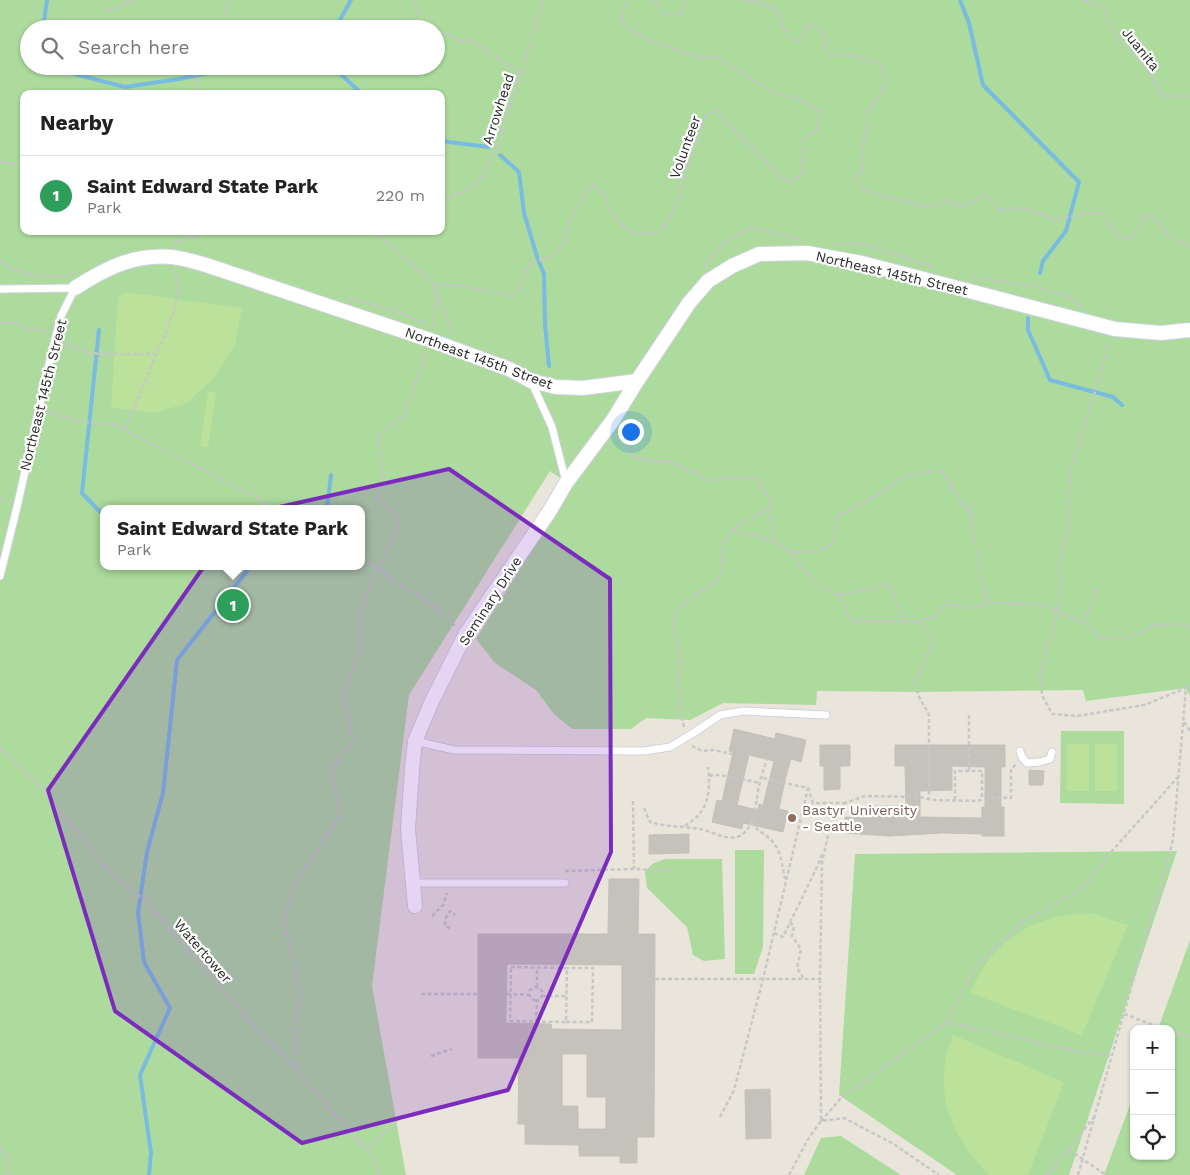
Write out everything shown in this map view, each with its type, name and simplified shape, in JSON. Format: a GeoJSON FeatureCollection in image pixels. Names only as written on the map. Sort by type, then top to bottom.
{"type":"FeatureCollection","features":[{"type":"Feature","properties":{"kind":"street","name":"Northeast 145th Street"},"geometry":{"type":"LineString","coordinates":[[75,288],[97,273],[121,262],[147,257],[173,257],[206,265],[430,340],[509,369],[531,381],[556,388],[583,388],[637,381],[689,303],[708,281],[732,266],[759,254],[806,253],[862,263],[1115,330],[1161,332],[1190,330]]}},
{"type":"Feature","properties":{"kind":"street","name":"Seminary Drive"},"geometry":{"type":"LineString","coordinates":[[415,906],[408,829],[415,742],[432,700],[465,635],[549,512],[566,483],[613,420],[637,381]]}},
{"type":"Feature","properties":{"kind":"lane"},"geometry":{"type":"LineString","coordinates":[[0,289],[75,288]]}},
{"type":"Feature","properties":{"kind":"lane","name":"Northeast 145th Street"},"geometry":{"type":"LineString","coordinates":[[0,576],[61,316],[75,288]]}},
{"type":"Feature","properties":{"kind":"lane"},"geometry":{"type":"LineString","coordinates":[[531,381],[552,427],[566,483]]}},
{"type":"Feature","properties":{"kind":"lane"},"geometry":{"type":"LineString","coordinates":[[415,742],[454,750],[644,751],[670,747],[720,715],[743,711],[826,715]]}},
{"type":"Feature","properties":{"kind":"lane"},"geometry":{"type":"LineString","coordinates":[[1021,754],[1027,763],[1040,762],[1050,758],[1052,752]]}},
{"type":"Feature","properties":{"kind":"lane"},"geometry":{"type":"LineString","coordinates":[[414,883],[565,883]]}},
{"type":"Feature","properties":{"kind":"path"},"geometry":{"type":"LineString","coordinates":[[107,11],[135,0]]}},
{"type":"Feature","properties":{"kind":"path"},"geometry":{"type":"LineString","coordinates":[[222,20],[229,0]]}},
{"type":"Feature","properties":{"kind":"path"},"geometry":{"type":"LineString","coordinates":[[416,0],[415,4],[420,20]]}},
{"type":"Feature","properties":{"kind":"path","name":"Arrowhead"},"geometry":{"type":"LineString","coordinates":[[445,199],[476,186],[496,148],[544,0]]}},
{"type":"Feature","properties":{"kind":"path","name":"Volunteer"},"geometry":{"type":"LineString","coordinates":[[434,284],[462,286],[515,297],[528,267],[538,260],[552,257],[565,241],[568,223],[582,201],[585,190],[594,185],[604,191],[612,213],[630,230],[641,235],[653,233],[665,225],[673,212],[706,114],[716,110],[783,179],[791,182],[802,175],[804,138],[817,129],[821,112],[803,100],[777,94],[718,57],[699,58],[633,33],[620,20],[625,5],[630,0]]}},
{"type":"Feature","properties":{"kind":"path"},"geometry":{"type":"LineString","coordinates":[[655,0],[662,13],[674,16],[683,11],[684,0]]}},
{"type":"Feature","properties":{"kind":"path"},"geometry":{"type":"LineString","coordinates":[[740,0],[766,4],[777,11],[782,29],[789,37],[797,41],[802,39],[807,25],[816,27],[828,39],[824,47],[829,56],[848,55],[878,62],[885,73],[883,86],[877,102],[868,110],[862,157],[864,166],[855,180],[865,191],[924,206],[949,201],[964,207],[984,194],[994,202],[998,210],[1020,208],[1054,220],[1088,213],[1103,213],[1112,228],[1122,239],[1132,238],[1141,227],[1146,215],[1156,219],[1170,237],[1184,241],[1190,248]]}},
{"type":"Feature","properties":{"kind":"path","name":"Juanita"},"geometry":{"type":"LineString","coordinates":[[1084,0],[1104,7],[1116,37],[1146,67],[1162,96],[1190,96]]}},
{"type":"Feature","properties":{"kind":"path"},"geometry":{"type":"LineString","coordinates":[[445,33],[452,35],[458,40],[474,42],[520,73]]}},
{"type":"Feature","properties":{"kind":"path"},"geometry":{"type":"LineString","coordinates":[[196,75],[198,90]]}},
{"type":"Feature","properties":{"kind":"path"},"geometry":{"type":"LineString","coordinates":[[0,162],[20,164]]}},
{"type":"Feature","properties":{"kind":"path"},"geometry":{"type":"LineString","coordinates":[[169,245],[197,235]]}},
{"type":"Feature","properties":{"kind":"path"},"geometry":{"type":"LineString","coordinates":[[379,235],[434,284],[454,336]]}},
{"type":"Feature","properties":{"kind":"path"},"geometry":{"type":"LineString","coordinates":[[0,261],[18,271],[49,277],[75,272]]}},
{"type":"Feature","properties":{"kind":"path"},"geometry":{"type":"LineString","coordinates":[[125,430],[175,310],[178,289],[174,268],[181,268]]}},
{"type":"Feature","properties":{"kind":"path"},"geometry":{"type":"LineString","coordinates":[[296,1068],[299,986],[284,921],[294,885],[340,815],[331,769],[353,741],[343,694],[360,652],[361,608],[378,568],[399,529],[395,514],[377,500],[382,476],[378,435],[404,416],[430,340],[436,301],[434,284]]}},
{"type":"Feature","properties":{"kind":"path"},"geometry":{"type":"LineString","coordinates":[[0,322],[18,323],[29,329],[48,331]]}},
{"type":"Feature","properties":{"kind":"path"},"geometry":{"type":"LineString","coordinates":[[1115,330],[1100,372],[1071,470],[1067,534],[1061,555],[1057,612],[1040,674],[1042,695],[1052,714],[1077,716],[1144,705],[1186,688],[1190,683]]}},
{"type":"Feature","properties":{"kind":"path"},"geometry":{"type":"LineString","coordinates":[[60,342],[91,353],[156,354]]}},
{"type":"Feature","properties":{"kind":"path"},"geometry":{"type":"LineString","coordinates":[[38,409],[74,420],[114,424],[271,505]]}},
{"type":"Feature","properties":{"kind":"path"},"geometry":{"type":"LineString","coordinates":[[644,419],[640,436],[628,447],[631,454],[644,460],[670,462],[712,481],[725,478],[756,479],[771,500],[768,508],[775,541]]}},
{"type":"Feature","properties":{"kind":"path"},"geometry":{"type":"LineString","coordinates":[[789,552],[810,552],[828,546],[836,534],[837,517],[876,496],[906,476],[941,470],[972,519]]}},
{"type":"Feature","properties":{"kind":"path"},"geometry":{"type":"LineString","coordinates":[[971,503],[972,532],[979,559],[981,580],[988,603]]}},
{"type":"Feature","properties":{"kind":"path"},"geometry":{"type":"LineString","coordinates":[[732,754],[714,750],[698,750],[692,746],[687,737],[680,704],[678,682],[680,653],[673,624],[677,610],[718,580],[722,569],[721,548],[732,530],[768,508]]}},
{"type":"Feature","properties":{"kind":"path"},"geometry":{"type":"LineString","coordinates":[[732,530],[775,541],[789,552],[818,586],[840,595],[889,584],[903,620]]}},
{"type":"Feature","properties":{"kind":"path"},"geometry":{"type":"LineString","coordinates":[[365,562],[378,568],[396,584],[417,594],[437,608],[465,635]]}},
{"type":"Feature","properties":{"kind":"path"},"geometry":{"type":"LineString","coordinates":[[1083,622],[1099,587]]}},
{"type":"Feature","properties":{"kind":"path"},"geometry":{"type":"LineString","coordinates":[[840,595],[851,621],[917,621],[933,617],[945,604],[971,608],[988,603],[1032,604],[1046,606],[1083,622],[1099,637],[1122,640],[1155,625],[1184,624],[1190,629]]}},
{"type":"Feature","properties":{"kind":"path"},"geometry":{"type":"LineString","coordinates":[[917,621],[933,638],[926,660],[916,679],[918,695],[929,715],[929,799]]}},
{"type":"Feature","properties":{"kind":"path"},"geometry":{"type":"LineString","coordinates":[[1078,1175],[1084,1160],[1173,840],[1186,688]]}},
{"type":"Feature","properties":{"kind":"path"},"geometry":{"type":"LineString","coordinates":[[969,715],[969,771]]}},
{"type":"Feature","properties":{"kind":"path"},"geometry":{"type":"LineString","coordinates":[[1183,721],[1190,731]]}},
{"type":"Feature","properties":{"kind":"path","name":"Watertower"},"geometry":{"type":"LineString","coordinates":[[0,748],[41,787],[112,874],[146,901],[247,1018],[296,1068],[378,1164],[378,1175]]}},
{"type":"Feature","properties":{"kind":"path"},"geometry":{"type":"LineString","coordinates":[[808,788],[813,803],[845,803],[865,796],[978,801],[987,797],[1011,798],[1011,770],[1021,754]]}},
{"type":"Feature","properties":{"kind":"path"},"geometry":{"type":"LineString","coordinates":[[644,808],[650,822],[661,825],[685,826],[732,837],[744,834],[751,823],[768,756]]}},
{"type":"Feature","properties":{"kind":"path"},"geometry":{"type":"LineString","coordinates":[[708,767],[709,781]]}},
{"type":"Feature","properties":{"kind":"path"},"geometry":{"type":"LineString","coordinates":[[955,800],[955,771],[982,771],[982,799]]}},
{"type":"Feature","properties":{"kind":"path"},"geometry":{"type":"LineString","coordinates":[[685,826],[699,816],[704,807],[711,775],[760,783]]}},
{"type":"Feature","properties":{"kind":"path"},"geometry":{"type":"LineString","coordinates":[[789,1175],[808,1139],[842,1097],[947,1022],[972,970],[1022,922],[1083,888],[1112,851],[1178,776]]}},
{"type":"Feature","properties":{"kind":"path"},"geometry":{"type":"LineString","coordinates":[[762,778],[808,788]]}},
{"type":"Feature","properties":{"kind":"path"},"geometry":{"type":"LineString","coordinates":[[720,1117],[734,1090],[763,979],[808,788]]}},
{"type":"Feature","properties":{"kind":"path"},"geometry":{"type":"LineString","coordinates":[[633,801],[634,869]]}},
{"type":"Feature","properties":{"kind":"path"},"geometry":{"type":"LineString","coordinates":[[821,1122],[820,979],[822,862],[828,831],[836,814],[845,803]]}},
{"type":"Feature","properties":{"kind":"path"},"geometry":{"type":"LineString","coordinates":[[751,823],[775,845],[780,855],[786,880]]}},
{"type":"Feature","properties":{"kind":"path"},"geometry":{"type":"LineString","coordinates":[[774,933],[783,936],[818,865],[825,844]]}},
{"type":"Feature","properties":{"kind":"path"},"geometry":{"type":"LineString","coordinates":[[565,871],[634,869],[675,871]]}},
{"type":"Feature","properties":{"kind":"path"},"geometry":{"type":"LineString","coordinates":[[432,916],[443,904],[447,893]]}},
{"type":"Feature","properties":{"kind":"path"},"geometry":{"type":"LineString","coordinates":[[450,928],[444,926],[445,918],[450,911],[454,915]]}},
{"type":"Feature","properties":{"kind":"path"},"geometry":{"type":"LineString","coordinates":[[790,922],[794,927],[792,936],[801,949],[797,968],[804,979]]}},
{"type":"Feature","properties":{"kind":"path"},"geometry":{"type":"LineString","coordinates":[[510,967],[567,968],[592,968],[592,1022],[510,1022],[508,994],[510,967]]}},
{"type":"Feature","properties":{"kind":"path"},"geometry":{"type":"LineString","coordinates":[[536,987],[537,967]]}},
{"type":"Feature","properties":{"kind":"path"},"geometry":{"type":"LineString","coordinates":[[566,1022],[567,968]]}},
{"type":"Feature","properties":{"kind":"path"},"geometry":{"type":"LineString","coordinates":[[655,978],[820,979]]}},
{"type":"Feature","properties":{"kind":"path"},"geometry":{"type":"LineString","coordinates":[[529,994],[530,990],[536,987]]}},
{"type":"Feature","properties":{"kind":"path"},"geometry":{"type":"LineString","coordinates":[[536,987],[541,990],[542,996]]}},
{"type":"Feature","properties":{"kind":"path"},"geometry":{"type":"LineString","coordinates":[[421,994],[478,994]]}},
{"type":"Feature","properties":{"kind":"path"},"geometry":{"type":"LineString","coordinates":[[508,994],[529,994]]}},
{"type":"Feature","properties":{"kind":"path"},"geometry":{"type":"LineString","coordinates":[[529,994],[532,999],[537,1001]]}},
{"type":"Feature","properties":{"kind":"path"},"geometry":{"type":"LineString","coordinates":[[536,1022],[537,1001],[542,996],[567,996]]}},
{"type":"Feature","properties":{"kind":"path"},"geometry":{"type":"LineString","coordinates":[[1124,1014],[1153,1025]]}},
{"type":"Feature","properties":{"kind":"path"},"geometry":{"type":"LineString","coordinates":[[947,1022],[1080,1052],[1112,1056]]}},
{"type":"Feature","properties":{"kind":"path"},"geometry":{"type":"LineString","coordinates":[[1175,1032],[1190,1037]]}},
{"type":"Feature","properties":{"kind":"path"},"geometry":{"type":"LineString","coordinates":[[431,1056],[452,1049]]}},
{"type":"Feature","properties":{"kind":"path"},"geometry":{"type":"LineString","coordinates":[[1047,1175],[1096,1115]]}},
{"type":"Feature","properties":{"kind":"path"},"geometry":{"type":"LineString","coordinates":[[370,1148],[400,1117],[407,1116]]}},
{"type":"Feature","properties":{"kind":"path"},"geometry":{"type":"LineString","coordinates":[[821,1122],[844,1118],[892,1143],[939,1175]]}},
{"type":"Feature","properties":{"kind":"path"},"geometry":{"type":"LineString","coordinates":[[353,1135],[370,1148],[371,1156]]}},
{"type":"Feature","properties":{"kind":"path"},"geometry":{"type":"LineString","coordinates":[[0,1147],[8,1157],[9,1175]]}},
{"type":"Feature","properties":{"kind":"path"},"geometry":{"type":"LineString","coordinates":[[1069,1150],[1106,1175]]}},
{"type":"Feature","properties":{"kind":"highlighted area"},"geometry":{"type":"Polygon","coordinates":[[[449,469],[610,579],[611,852],[508,1090],[302,1143],[115,1011],[48,790],[239,516],[449,469]]]}},
{"type":"Feature","properties":{"kind":"green space"},"geometry":{"type":"Polygon","coordinates":[[[0,0],[1190,0],[1190,696],[1186,688],[1086,701],[1083,690],[817,691],[816,705],[723,703],[690,720],[646,718],[631,729],[572,729],[554,714],[536,690],[495,663],[476,639],[572,486],[550,471],[409,695],[372,986],[406,1175],[0,1175],[0,0]]]}},
{"type":"Feature","properties":{"kind":"green space"},"geometry":{"type":"Polygon","coordinates":[[[125,292],[242,308],[235,344],[216,376],[187,403],[155,413],[111,407],[118,297],[125,292]]]}},
{"type":"Feature","properties":{"kind":"green space"},"geometry":{"type":"Polygon","coordinates":[[[208,391],[216,392],[208,447],[200,446],[208,391]]]}},
{"type":"Feature","properties":{"kind":"green space"},"geometry":{"type":"Polygon","coordinates":[[[1061,731],[1124,731],[1124,804],[1060,803],[1061,731]]]}},
{"type":"Feature","properties":{"kind":"green space"},"geometry":{"type":"Polygon","coordinates":[[[1067,744],[1089,744],[1089,791],[1067,791],[1067,744]]]}},
{"type":"Feature","properties":{"kind":"green space"},"geometry":{"type":"Polygon","coordinates":[[[1095,744],[1117,744],[1117,791],[1095,791],[1095,744]]]}},
{"type":"Feature","properties":{"kind":"green space"},"geometry":{"type":"Polygon","coordinates":[[[735,850],[764,850],[763,947],[754,974],[735,974],[735,850]]]}},
{"type":"Feature","properties":{"kind":"green space"},"geometry":{"type":"Polygon","coordinates":[[[1177,851],[1069,1175],[957,1175],[839,1095],[855,854],[1177,851]]]}},
{"type":"Feature","properties":{"kind":"green space"},"geometry":{"type":"Polygon","coordinates":[[[665,859],[722,859],[725,959],[704,961],[693,955],[687,927],[647,888],[645,872],[652,864],[665,859]]]}},
{"type":"Feature","properties":{"kind":"green space"},"geometry":{"type":"Polygon","coordinates":[[[1094,914],[1128,925],[1082,1035],[970,993],[986,964],[996,952],[1020,932],[1049,919],[1066,915],[1094,914]]]}},
{"type":"Feature","properties":{"kind":"green space"},"geometry":{"type":"Polygon","coordinates":[[[1190,940],[1190,1175],[1104,1175],[1130,1105],[1130,1160],[1175,1160],[1175,1025],[1159,1025],[1190,940]]]}},
{"type":"Feature","properties":{"kind":"green space"},"geometry":{"type":"Polygon","coordinates":[[[953,1035],[1064,1082],[1028,1175],[989,1175],[975,1160],[955,1128],[948,1111],[944,1093],[944,1074],[953,1035]]]}},
{"type":"Feature","properties":{"kind":"green space"},"geometry":{"type":"Polygon","coordinates":[[[841,1136],[901,1175],[804,1175],[821,1138],[841,1136]]]}},
{"type":"Feature","properties":{"kind":"building"},"geometry":{"type":"Polygon","coordinates":[[[734,729],[775,739],[776,733],[806,740],[801,762],[791,759],[785,780],[779,809],[788,811],[783,832],[743,823],[742,829],[712,822],[717,800],[722,801],[733,752],[729,751],[734,729]],[[749,755],[737,805],[758,810],[759,804],[763,805],[774,761],[749,755]]]}},
{"type":"Feature","properties":{"kind":"building"},"geometry":{"type":"Polygon","coordinates":[[[820,745],[850,745],[850,766],[840,766],[840,789],[824,790],[824,766],[820,766],[820,745]]]}},
{"type":"Feature","properties":{"kind":"building"},"geometry":{"type":"Polygon","coordinates":[[[895,745],[1005,745],[1005,767],[1001,767],[1001,807],[1004,807],[1004,836],[943,833],[889,836],[845,833],[845,817],[867,818],[867,806],[906,806],[905,766],[895,766],[895,745]],[[952,766],[952,790],[920,791],[920,817],[982,818],[982,807],[985,807],[985,767],[952,766]]]}},
{"type":"Feature","properties":{"kind":"building"},"geometry":{"type":"Polygon","coordinates":[[[1029,770],[1044,771],[1043,785],[1029,785],[1029,770]]]}},
{"type":"Feature","properties":{"kind":"building"},"geometry":{"type":"Polygon","coordinates":[[[689,834],[689,853],[649,854],[649,835],[689,834]]]}},
{"type":"Feature","properties":{"kind":"building"},"geometry":{"type":"Polygon","coordinates":[[[609,879],[639,879],[638,934],[655,934],[654,1137],[637,1137],[637,1163],[620,1163],[620,1156],[579,1156],[579,1145],[525,1144],[525,1124],[518,1124],[519,1058],[478,1058],[478,934],[608,934],[609,879]],[[507,964],[506,1023],[551,1024],[552,1029],[622,1030],[622,965],[507,964]],[[562,1054],[562,1106],[578,1106],[578,1129],[606,1129],[606,1097],[587,1097],[587,1054],[562,1054]]]}},
{"type":"Feature","properties":{"kind":"building"},"geometry":{"type":"Polygon","coordinates":[[[770,1089],[771,1138],[746,1139],[745,1090],[770,1089]]]}},
{"type":"Feature","properties":{"kind":"waterway"},"geometry":{"type":"LineString","coordinates":[[44,20],[47,0]]}},
{"type":"Feature","properties":{"kind":"waterway"},"geometry":{"type":"LineString","coordinates":[[340,20],[351,0]]}},
{"type":"Feature","properties":{"kind":"waterway"},"geometry":{"type":"LineString","coordinates":[[960,0],[969,23],[983,85],[1079,182],[1066,231],[1043,261],[1040,273]]}},
{"type":"Feature","properties":{"kind":"waterway"},"geometry":{"type":"LineString","coordinates":[[79,75],[125,87],[199,75]]}},
{"type":"Feature","properties":{"kind":"waterway"},"geometry":{"type":"LineString","coordinates":[[342,75],[358,90]]}},
{"type":"Feature","properties":{"kind":"waterway"},"geometry":{"type":"LineString","coordinates":[[445,142],[489,147]]}},
{"type":"Feature","properties":{"kind":"waterway"},"geometry":{"type":"LineString","coordinates":[[500,155],[519,172],[524,213],[544,274],[545,324],[549,366]]}},
{"type":"Feature","properties":{"kind":"waterway"},"geometry":{"type":"LineString","coordinates":[[1028,318],[1028,330],[1050,380],[1113,397],[1122,405]]}},
{"type":"Feature","properties":{"kind":"waterway"},"geometry":{"type":"LineString","coordinates":[[99,330],[82,493],[100,512]]}},
{"type":"Feature","properties":{"kind":"waterway"},"geometry":{"type":"LineString","coordinates":[[327,505],[331,475]]}},
{"type":"Feature","properties":{"kind":"waterway"},"geometry":{"type":"LineString","coordinates":[[149,1175],[151,1153],[140,1075],[170,1008],[144,962],[138,913],[147,852],[163,793],[177,660],[248,570]]}},
{"type":"Feature","properties":{"kind":"place","name":"Saint Edward State Park"},"geometry":{"type":"Point","coordinates":[233,605]}},
{"type":"Feature","properties":{"kind":"place","name":"Bastyr University - Seattle"},"geometry":{"type":"Point","coordinates":[792,818]}}]}
